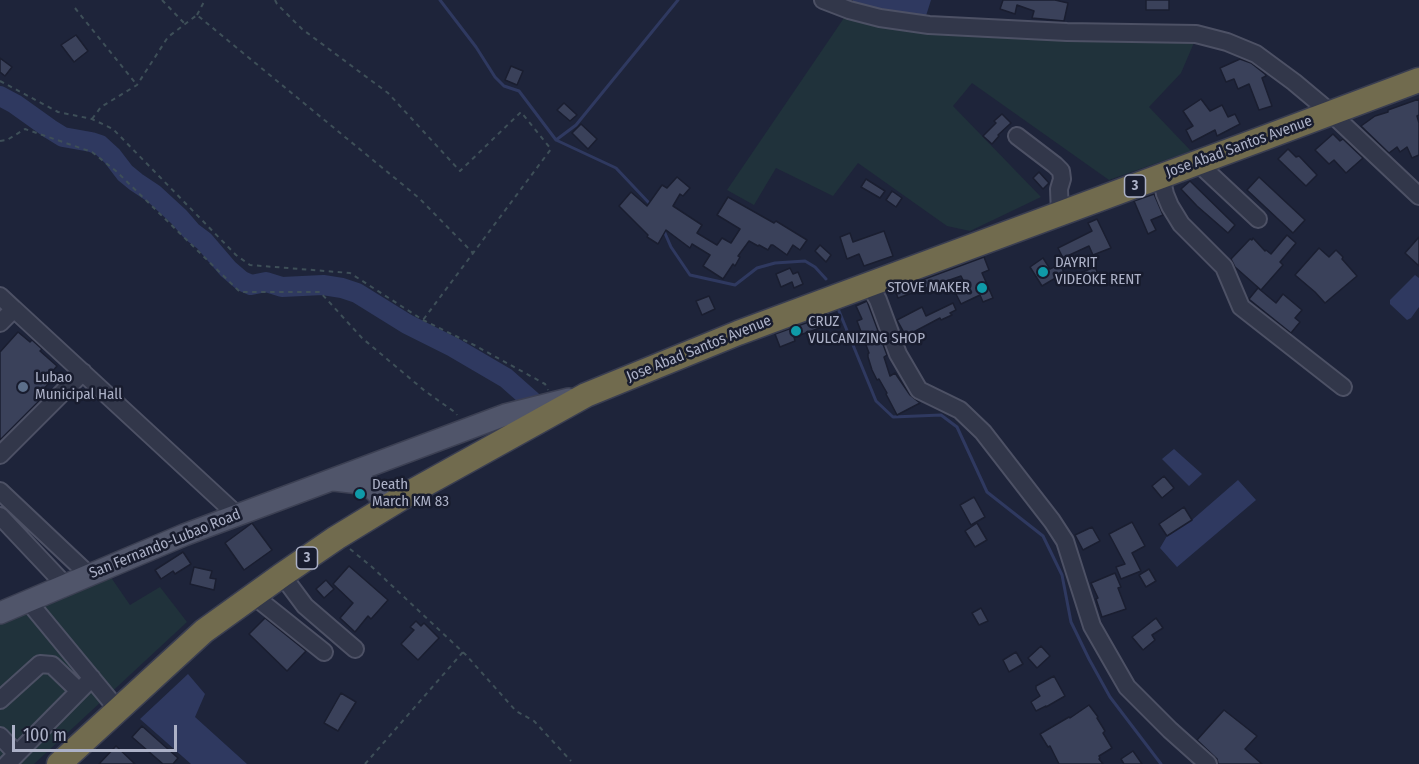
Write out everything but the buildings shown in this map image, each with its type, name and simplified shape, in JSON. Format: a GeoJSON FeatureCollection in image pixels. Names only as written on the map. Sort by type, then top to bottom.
{"type":"FeatureCollection","features":[{"type":"Feature","properties":{"kind":"highway","name":"Jose Abad Santos Avenue"},"geometry":{"type":"LineString","coordinates":[[59,764],[204,631],[282,575],[336,538],[413,491],[586,395],[738,333],[1419,80]]}},
{"type":"Feature","properties":{"kind":"main road","name":"San Fernando-Lubao Road"},"geometry":{"type":"LineString","coordinates":[[0,613],[184,535],[465,430],[506,415],[586,395]]}},
{"type":"Feature","properties":{"kind":"main road","name":"San Fernando-Lubao Road"},"geometry":{"type":"LineString","coordinates":[[331,480],[370,486],[378,494],[385,508]]}},
{"type":"Feature","properties":{"kind":"street"},"geometry":{"type":"LineString","coordinates":[[823,0],[880,18],[929,25],[1196,34],[1227,42],[1256,54],[1294,82],[1331,113],[1419,196]]}},
{"type":"Feature","properties":{"kind":"street"},"geometry":{"type":"LineString","coordinates":[[1017,136],[1061,171],[1060,214]]}},
{"type":"Feature","properties":{"kind":"street"},"geometry":{"type":"LineString","coordinates":[[1198,163],[1258,219]]}},
{"type":"Feature","properties":{"kind":"street"},"geometry":{"type":"LineString","coordinates":[[1161,176],[1165,194],[1181,224],[1224,267],[1241,307],[1343,387]]}},
{"type":"Feature","properties":{"kind":"street"},"geometry":{"type":"LineString","coordinates":[[869,284],[878,300],[898,354],[919,390],[960,410],[983,432],[1065,541],[1092,626],[1127,687],[1208,764]]}},
{"type":"Feature","properties":{"kind":"street"},"geometry":{"type":"LineString","coordinates":[[0,296],[237,515]]}},
{"type":"Feature","properties":{"kind":"street"},"geometry":{"type":"LineString","coordinates":[[0,323],[14,309]]}},
{"type":"Feature","properties":{"kind":"street"},"geometry":{"type":"LineString","coordinates":[[0,454],[83,372]]}},
{"type":"Feature","properties":{"kind":"street"},"geometry":{"type":"LineString","coordinates":[[0,491],[89,575]]}},
{"type":"Feature","properties":{"kind":"street"},"geometry":{"type":"LineString","coordinates":[[0,516],[65,585]]}},
{"type":"Feature","properties":{"kind":"street"},"geometry":{"type":"LineString","coordinates":[[282,575],[305,606],[355,650]]}},
{"type":"Feature","properties":{"kind":"street"},"geometry":{"type":"LineString","coordinates":[[254,596],[324,652]]}},
{"type":"Feature","properties":{"kind":"street"},"geometry":{"type":"LineString","coordinates":[[28,601],[118,710]]}},
{"type":"Feature","properties":{"kind":"street"},"geometry":{"type":"LineString","coordinates":[[0,700],[40,664],[52,665],[79,692]]}},
{"type":"Feature","properties":{"kind":"street"},"geometry":{"type":"LineString","coordinates":[[0,736],[12,759],[92,678]]}},
{"type":"Feature","properties":{"kind":"path"},"geometry":{"type":"LineString","coordinates":[[162,0],[185,24]]}},
{"type":"Feature","properties":{"kind":"path"},"geometry":{"type":"LineString","coordinates":[[92,119],[101,106],[136,85],[168,37],[197,15],[206,0]]}},
{"type":"Feature","properties":{"kind":"path"},"geometry":{"type":"LineString","coordinates":[[275,0],[302,29],[388,93],[460,171],[521,112],[552,149],[423,320]]}},
{"type":"Feature","properties":{"kind":"path"},"geometry":{"type":"LineString","coordinates":[[75,8],[136,85]]}},
{"type":"Feature","properties":{"kind":"path"},"geometry":{"type":"LineString","coordinates":[[197,15],[419,198],[473,253]]}},
{"type":"Feature","properties":{"kind":"path"},"geometry":{"type":"LineString","coordinates":[[0,81],[58,112],[92,119],[113,129],[236,255],[250,265],[350,273],[423,320],[545,384],[555,403]]}},
{"type":"Feature","properties":{"kind":"path"},"geometry":{"type":"LineString","coordinates":[[0,141],[7,140],[25,129],[92,152],[116,171],[240,292],[320,292],[362,338],[425,391],[456,413],[465,430]]}},
{"type":"Feature","properties":{"kind":"path"},"geometry":{"type":"LineString","coordinates":[[336,538],[372,567],[463,652],[516,711],[534,721],[571,761]]}},
{"type":"Feature","properties":{"kind":"path"},"geometry":{"type":"LineString","coordinates":[[365,764],[463,652]]}},
{"type":"Feature","properties":{"kind":"shaded area"},"geometry":{"type":"Polygon","coordinates":[[[846,15],[1196,38],[1181,73],[1149,107],[1191,151],[1109,180],[972,83],[953,106],[1041,197],[970,231],[947,226],[858,163],[833,196],[776,168],[754,205],[727,190],[846,15]]]}},
{"type":"Feature","properties":{"kind":"shaded area"},"geometry":{"type":"Polygon","coordinates":[[[110,576],[130,605],[160,587],[187,622],[34,764],[0,764],[0,623],[110,576]]]}},
{"type":"Feature","properties":{"kind":"water"},"geometry":{"type":"Polygon","coordinates":[[[853,0],[931,0],[925,19],[851,8],[853,0]]]}},
{"type":"Feature","properties":{"kind":"water"},"geometry":{"type":"Polygon","coordinates":[[[1415,275],[1419,278],[1419,307],[1407,320],[1390,304],[1390,300],[1415,275]]]}},
{"type":"Feature","properties":{"kind":"water"},"geometry":{"type":"Polygon","coordinates":[[[1174,449],[1202,474],[1189,486],[1162,459],[1174,449]]]}},
{"type":"Feature","properties":{"kind":"water"},"geometry":{"type":"Polygon","coordinates":[[[1238,480],[1256,500],[1177,567],[1160,548],[1167,536],[1192,520],[1238,480]]]}},
{"type":"Feature","properties":{"kind":"water"},"geometry":{"type":"Polygon","coordinates":[[[188,674],[205,694],[195,717],[247,764],[191,764],[140,719],[188,674]]]}},
{"type":"Feature","properties":{"kind":"waterway"},"geometry":{"type":"LineString","coordinates":[[440,0],[476,47],[495,77],[504,86],[519,91],[556,140],[616,168],[650,204]]}},
{"type":"Feature","properties":{"kind":"waterway"},"geometry":{"type":"LineString","coordinates":[[556,140],[576,125],[678,0]]}},
{"type":"Feature","properties":{"kind":"waterway"},"geometry":{"type":"LineString","coordinates":[[0,96],[63,137],[100,145],[125,173],[154,194],[179,217],[242,281],[251,285],[266,282],[282,287],[323,285],[357,293],[407,324],[453,347],[506,378],[532,401]]}},
{"type":"Feature","properties":{"kind":"waterway"},"geometry":{"type":"LineString","coordinates":[[664,231],[671,247],[690,275],[735,285],[757,268],[775,263],[805,261],[815,267],[826,279]]}},
{"type":"Feature","properties":{"kind":"waterway"},"geometry":{"type":"LineString","coordinates":[[839,311],[876,401],[893,417],[941,415],[957,427],[987,492],[1043,536],[1062,575],[1071,622],[1089,659],[1110,697],[1161,764]]}},
{"type":"Feature","properties":{"kind":"place","name":"DAYRIT VIDEOKE RENT"},"geometry":{"type":"Point","coordinates":[1043,272]}},
{"type":"Feature","properties":{"kind":"place","name":"STOVE MAKER"},"geometry":{"type":"Point","coordinates":[982,288]}},
{"type":"Feature","properties":{"kind":"place","name":"CRUZ VULCANIZING SHOP"},"geometry":{"type":"Point","coordinates":[796,331]}},
{"type":"Feature","properties":{"kind":"place","name":"Lubao Municipal Hall"},"geometry":{"type":"Point","coordinates":[23,387]}},
{"type":"Feature","properties":{"kind":"place","name":"Death March KM 83"},"geometry":{"type":"Point","coordinates":[360,494]}}]}
